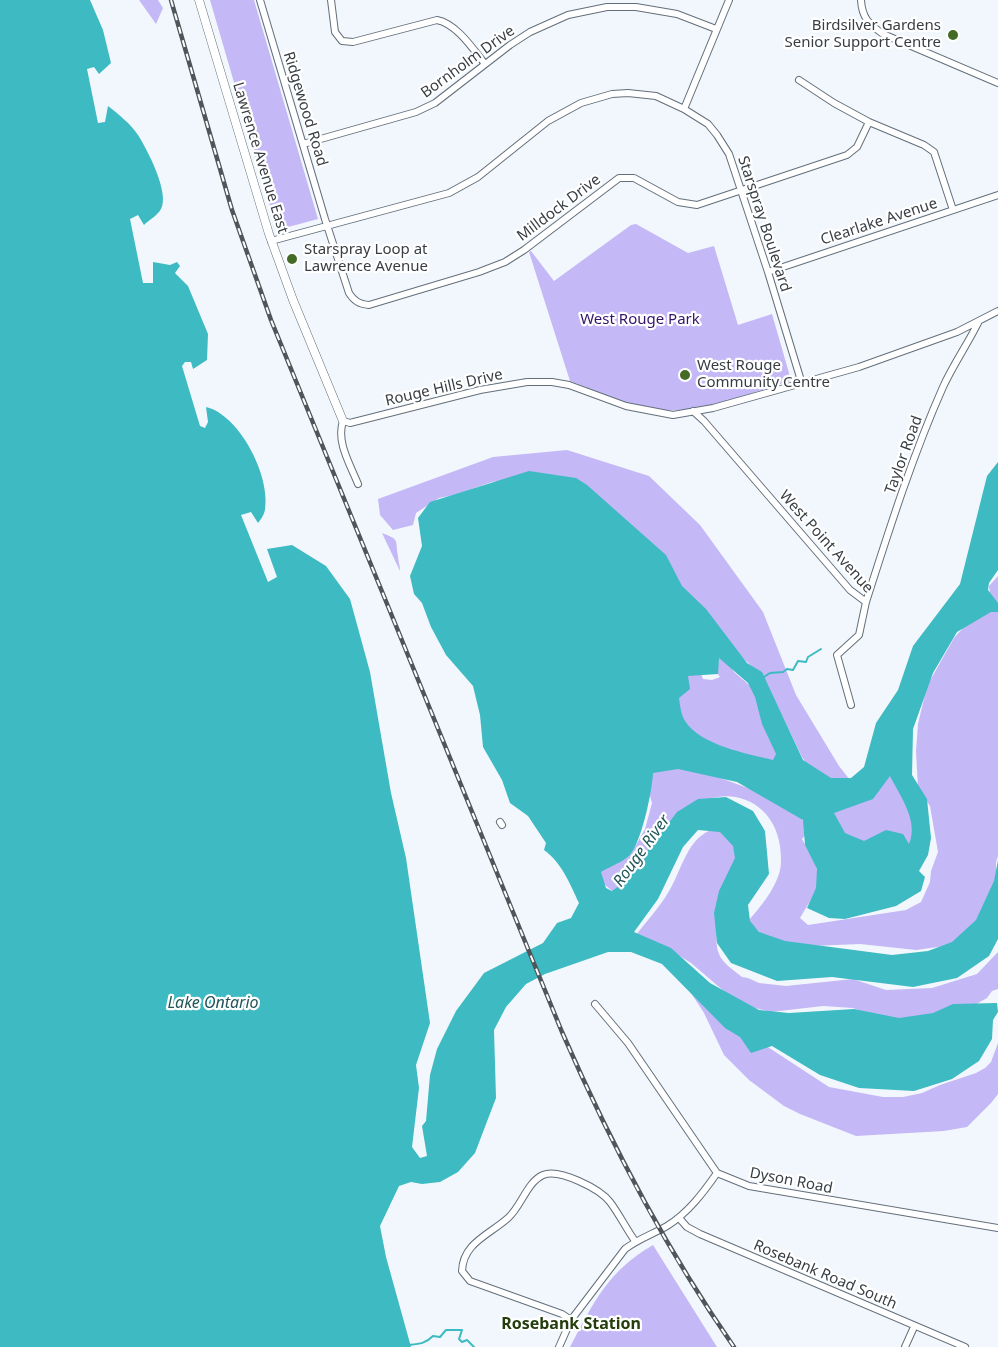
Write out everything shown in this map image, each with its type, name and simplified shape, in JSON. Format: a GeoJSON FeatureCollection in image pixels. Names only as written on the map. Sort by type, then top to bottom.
{"type":"FeatureCollection","features":[{"type":"Feature","properties":{"kind":"street","name":"Lawrence Avenue East"},"geometry":{"type":"LineString","coordinates":[[199,0],[271,241],[343,421]]}},
{"type":"Feature","properties":{"kind":"street","name":"Ridgewood Road"},"geometry":{"type":"LineString","coordinates":[[260,0],[327,225]]}},
{"type":"Feature","properties":{"kind":"street"},"geometry":{"type":"LineString","coordinates":[[331,0],[335,32],[342,41],[353,42],[437,20],[454,28],[485,64]]}},
{"type":"Feature","properties":{"kind":"street"},"geometry":{"type":"LineString","coordinates":[[684,108],[729,0]]}},
{"type":"Feature","properties":{"kind":"street"},"geometry":{"type":"LineString","coordinates":[[861,0],[867,22],[883,34],[998,83]]}},
{"type":"Feature","properties":{"kind":"street","name":"Bornholm Drive"},"geometry":{"type":"LineString","coordinates":[[303,144],[416,112],[435,104],[510,45],[548,23],[586,11],[637,3],[677,14],[717,29]]}},
{"type":"Feature","properties":{"kind":"street"},"geometry":{"type":"LineString","coordinates":[[799,80],[869,122],[924,145],[934,152],[953,210]]}},
{"type":"Feature","properties":{"kind":"street","name":"Starspray Boulevard"},"geometry":{"type":"LineString","coordinates":[[271,241],[449,194],[478,177],[548,121],[581,103],[612,94],[641,93],[656,96],[684,108],[708,124],[729,154],[768,272],[801,384]]}},
{"type":"Feature","properties":{"kind":"street","name":"Milldock Drive"},"geometry":{"type":"LineString","coordinates":[[327,225],[349,293],[353,300],[369,305],[505,262],[525,250],[619,178],[634,178],[678,202],[697,205],[847,155],[857,147],[869,122]]}},
{"type":"Feature","properties":{"kind":"street","name":"Clearlake Avenue"},"geometry":{"type":"LineString","coordinates":[[768,272],[998,195]]}},
{"type":"Feature","properties":{"kind":"street","name":"Rouge Hills Drive"},"geometry":{"type":"LineString","coordinates":[[343,421],[350,423],[480,390],[527,382],[569,385],[626,406],[673,415],[713,408],[859,368],[978,323],[998,311]]}},
{"type":"Feature","properties":{"kind":"street","name":"Taylor Road"},"geometry":{"type":"LineString","coordinates":[[866,602],[924,432],[944,384],[978,323]]}},
{"type":"Feature","properties":{"kind":"street","name":"West Point Avenue"},"geometry":{"type":"LineString","coordinates":[[693,411],[850,590],[866,602],[859,635],[837,655],[851,705]]}},
{"type":"Feature","properties":{"kind":"street"},"geometry":{"type":"LineString","coordinates":[[343,421],[340,432],[341,442],[358,484]]}},
{"type":"Feature","properties":{"kind":"street"},"geometry":{"type":"LineString","coordinates":[[559,1347],[571,1320],[625,1249],[635,1241],[679,1218],[702,1194],[717,1173],[628,1043],[595,1004]]}},
{"type":"Feature","properties":{"kind":"street"},"geometry":{"type":"LineString","coordinates":[[571,1320],[562,1314],[470,1281],[462,1271],[462,1259],[470,1247],[510,1216],[531,1186],[542,1175],[556,1173],[574,1179],[606,1198],[635,1241]]}},
{"type":"Feature","properties":{"kind":"street","name":"Dyson Road"},"geometry":{"type":"LineString","coordinates":[[717,1173],[749,1186],[998,1228]]}},
{"type":"Feature","properties":{"kind":"street","name":"Rosebank Road South"},"geometry":{"type":"LineString","coordinates":[[679,1218],[687,1227],[699,1234],[965,1347]]}},
{"type":"Feature","properties":{"kind":"street"},"geometry":{"type":"LineString","coordinates":[[905,1347],[914,1327]]}},
{"type":"Feature","properties":{"kind":"green space"},"geometry":{"type":"Polygon","coordinates":[[[139,0],[158,0],[163,8],[156,24],[139,0]]]}},
{"type":"Feature","properties":{"kind":"green space"},"geometry":{"type":"Polygon","coordinates":[[[210,0],[254,0],[318,219],[277,230],[210,0]]]}},
{"type":"Feature","properties":{"kind":"green space","name":"West Rouge Park"},"geometry":{"type":"Polygon","coordinates":[[[636,224],[688,253],[714,246],[738,325],[772,314],[790,381],[710,405],[663,410],[616,399],[570,381],[529,252],[531,251],[554,281],[631,225],[636,224]]]}},
{"type":"Feature","properties":{"kind":"green space"},"geometry":{"type":"Polygon","coordinates":[[[567,450],[649,476],[700,525],[763,612],[796,695],[850,780],[830,784],[814,775],[802,757],[763,676],[738,654],[574,480],[556,475],[530,476],[492,482],[439,498],[416,513],[413,525],[393,530],[380,515],[378,499],[493,457],[567,450]]]}},
{"type":"Feature","properties":{"kind":"green space"},"geometry":{"type":"Polygon","coordinates":[[[382,533],[396,541],[400,571],[382,533]]]}},
{"type":"Feature","properties":{"kind":"green space"},"geometry":{"type":"Polygon","coordinates":[[[998,576],[996,902],[952,945],[916,950],[860,944],[811,946],[780,943],[765,937],[752,926],[749,920],[766,899],[779,874],[780,846],[770,819],[751,802],[739,798],[726,796],[698,803],[617,895],[597,878],[602,867],[613,863],[636,845],[645,829],[652,803],[644,774],[669,765],[715,776],[764,794],[800,816],[809,831],[802,839],[815,863],[819,879],[814,895],[800,918],[808,925],[906,910],[921,902],[930,882],[931,871],[938,852],[930,806],[918,788],[916,751],[918,724],[927,686],[954,638],[964,627],[992,610],[989,586],[998,576]]]}},
{"type":"Feature","properties":{"kind":"green space"},"geometry":{"type":"Polygon","coordinates":[[[666,608],[721,652],[734,672],[756,691],[760,700],[761,720],[782,766],[694,739],[644,663],[699,669],[703,679],[712,680],[720,677],[666,608]]]}},
{"type":"Feature","properties":{"kind":"green space"},"geometry":{"type":"Polygon","coordinates":[[[890,757],[911,809],[914,850],[860,873],[832,813],[836,808],[858,804],[874,794],[884,779],[890,757]]]}},
{"type":"Feature","properties":{"kind":"green space"},"geometry":{"type":"Polygon","coordinates":[[[714,829],[724,832],[739,849],[719,917],[717,944],[723,961],[742,977],[759,983],[786,986],[853,979],[886,990],[932,988],[977,974],[998,952],[998,989],[971,1007],[888,1021],[853,1008],[823,1006],[771,1012],[739,1004],[691,963],[659,943],[635,936],[674,883],[691,847],[697,839],[714,829]]]}},
{"type":"Feature","properties":{"kind":"green space"},"geometry":{"type":"Polygon","coordinates":[[[682,979],[754,1038],[829,1087],[883,1097],[903,1097],[922,1093],[985,1068],[991,1062],[998,1043],[998,1094],[967,1127],[944,1131],[856,1136],[784,1106],[749,1080],[724,1055],[704,1013],[682,979]]]}},
{"type":"Feature","properties":{"kind":"green space"},"geometry":{"type":"Polygon","coordinates":[[[653,1245],[717,1347],[570,1347],[603,1289],[624,1266],[653,1245]]]}},
{"type":"Feature","properties":{"kind":"water","name":"Lake Ontario"},"geometry":{"type":"Polygon","coordinates":[[[0,0],[90,0],[103,30],[111,63],[99,74],[94,67],[87,69],[98,123],[105,122],[108,106],[124,119],[142,142],[160,182],[163,202],[161,209],[144,225],[138,215],[130,219],[143,283],[153,283],[153,262],[170,265],[177,262],[180,266],[175,273],[188,286],[208,334],[207,360],[193,369],[191,362],[185,362],[182,366],[200,426],[205,428],[208,422],[206,407],[219,412],[241,434],[258,465],[266,496],[265,512],[258,523],[251,512],[241,515],[268,582],[277,577],[267,549],[292,545],[326,566],[350,599],[370,672],[391,793],[406,858],[430,1023],[416,1065],[419,1088],[412,1147],[420,1158],[427,1156],[422,1126],[426,1121],[430,1075],[437,1049],[456,1011],[484,973],[543,943],[557,923],[571,918],[579,903],[561,867],[544,850],[546,843],[528,816],[510,803],[502,780],[483,747],[480,715],[473,686],[446,655],[431,627],[422,603],[414,594],[410,576],[422,546],[418,518],[430,502],[529,471],[576,478],[587,485],[666,555],[682,586],[706,609],[747,663],[762,672],[803,760],[831,778],[851,778],[864,767],[876,723],[898,690],[913,646],[960,584],[987,476],[998,462],[998,570],[989,583],[988,590],[998,603],[998,612],[991,612],[957,632],[933,673],[913,729],[912,775],[927,799],[931,838],[928,855],[919,871],[925,877],[921,891],[896,906],[845,919],[829,918],[807,908],[816,888],[817,869],[805,845],[803,820],[737,782],[678,769],[653,773],[646,816],[639,839],[627,858],[601,872],[606,888],[612,891],[623,883],[677,812],[698,799],[726,797],[753,811],[765,831],[769,874],[748,905],[750,921],[759,932],[785,941],[892,955],[928,951],[952,942],[976,920],[994,881],[998,860],[998,939],[989,956],[957,978],[913,987],[832,977],[777,981],[731,963],[717,943],[714,913],[719,891],[735,858],[733,846],[720,832],[698,830],[683,847],[658,899],[634,932],[671,948],[710,983],[759,1010],[789,1013],[854,1009],[899,1018],[933,1013],[953,1004],[997,1003],[998,1012],[993,1020],[992,1039],[979,1061],[952,1079],[914,1091],[859,1088],[820,1075],[772,1046],[751,1053],[740,1037],[725,1028],[662,964],[631,952],[608,952],[545,974],[526,984],[506,1007],[494,1030],[496,1098],[475,1153],[458,1172],[440,1182],[422,1184],[411,1182],[399,1186],[380,1226],[386,1257],[411,1347],[0,1347],[0,0]],[[719,658],[718,674],[688,676],[690,689],[679,698],[684,719],[692,729],[713,742],[773,760],[776,754],[762,724],[755,697],[748,683],[719,658]],[[890,776],[873,799],[834,813],[845,833],[864,841],[886,830],[903,834],[909,844],[912,826],[910,818],[890,776]]]}},
{"type":"Feature","properties":{"kind":"waterway"},"geometry":{"type":"LineString","coordinates":[[764,677],[770,673],[793,670],[798,661],[806,662],[808,657],[821,649]]}},
{"type":"Feature","properties":{"kind":"waterway"},"geometry":{"type":"LineString","coordinates":[[408,1345],[419,1344],[433,1336],[440,1337],[446,1330],[462,1330],[459,1339],[462,1342],[467,1340],[474,1347]]}},
{"type":"Feature","properties":{"kind":"railway"},"geometry":{"type":"LineString","coordinates":[[171,0],[232,210],[271,320],[562,1032],[599,1114],[640,1194],[685,1271],[734,1347]]}},
{"type":"Feature","properties":{"kind":"place","name":"Birdsilver Gardens Senior Support Centre"},"geometry":{"type":"Point","coordinates":[953,35]}},
{"type":"Feature","properties":{"kind":"place","name":"Starspray Loop at Lawrence Avenue"},"geometry":{"type":"Point","coordinates":[292,259]}},
{"type":"Feature","properties":{"kind":"place","name":"West Rouge Community Centre"},"geometry":{"type":"Point","coordinates":[685,375]}},
{"type":"Feature","properties":{"kind":"district","name":"Rosebank Station"},"geometry":{"type":"Point","coordinates":[571,1324]}},
{"type":"Feature","properties":{"kind":"water label","name":"Rouge River"},"geometry":{"type":"Point","coordinates":[642,851]}}]}
